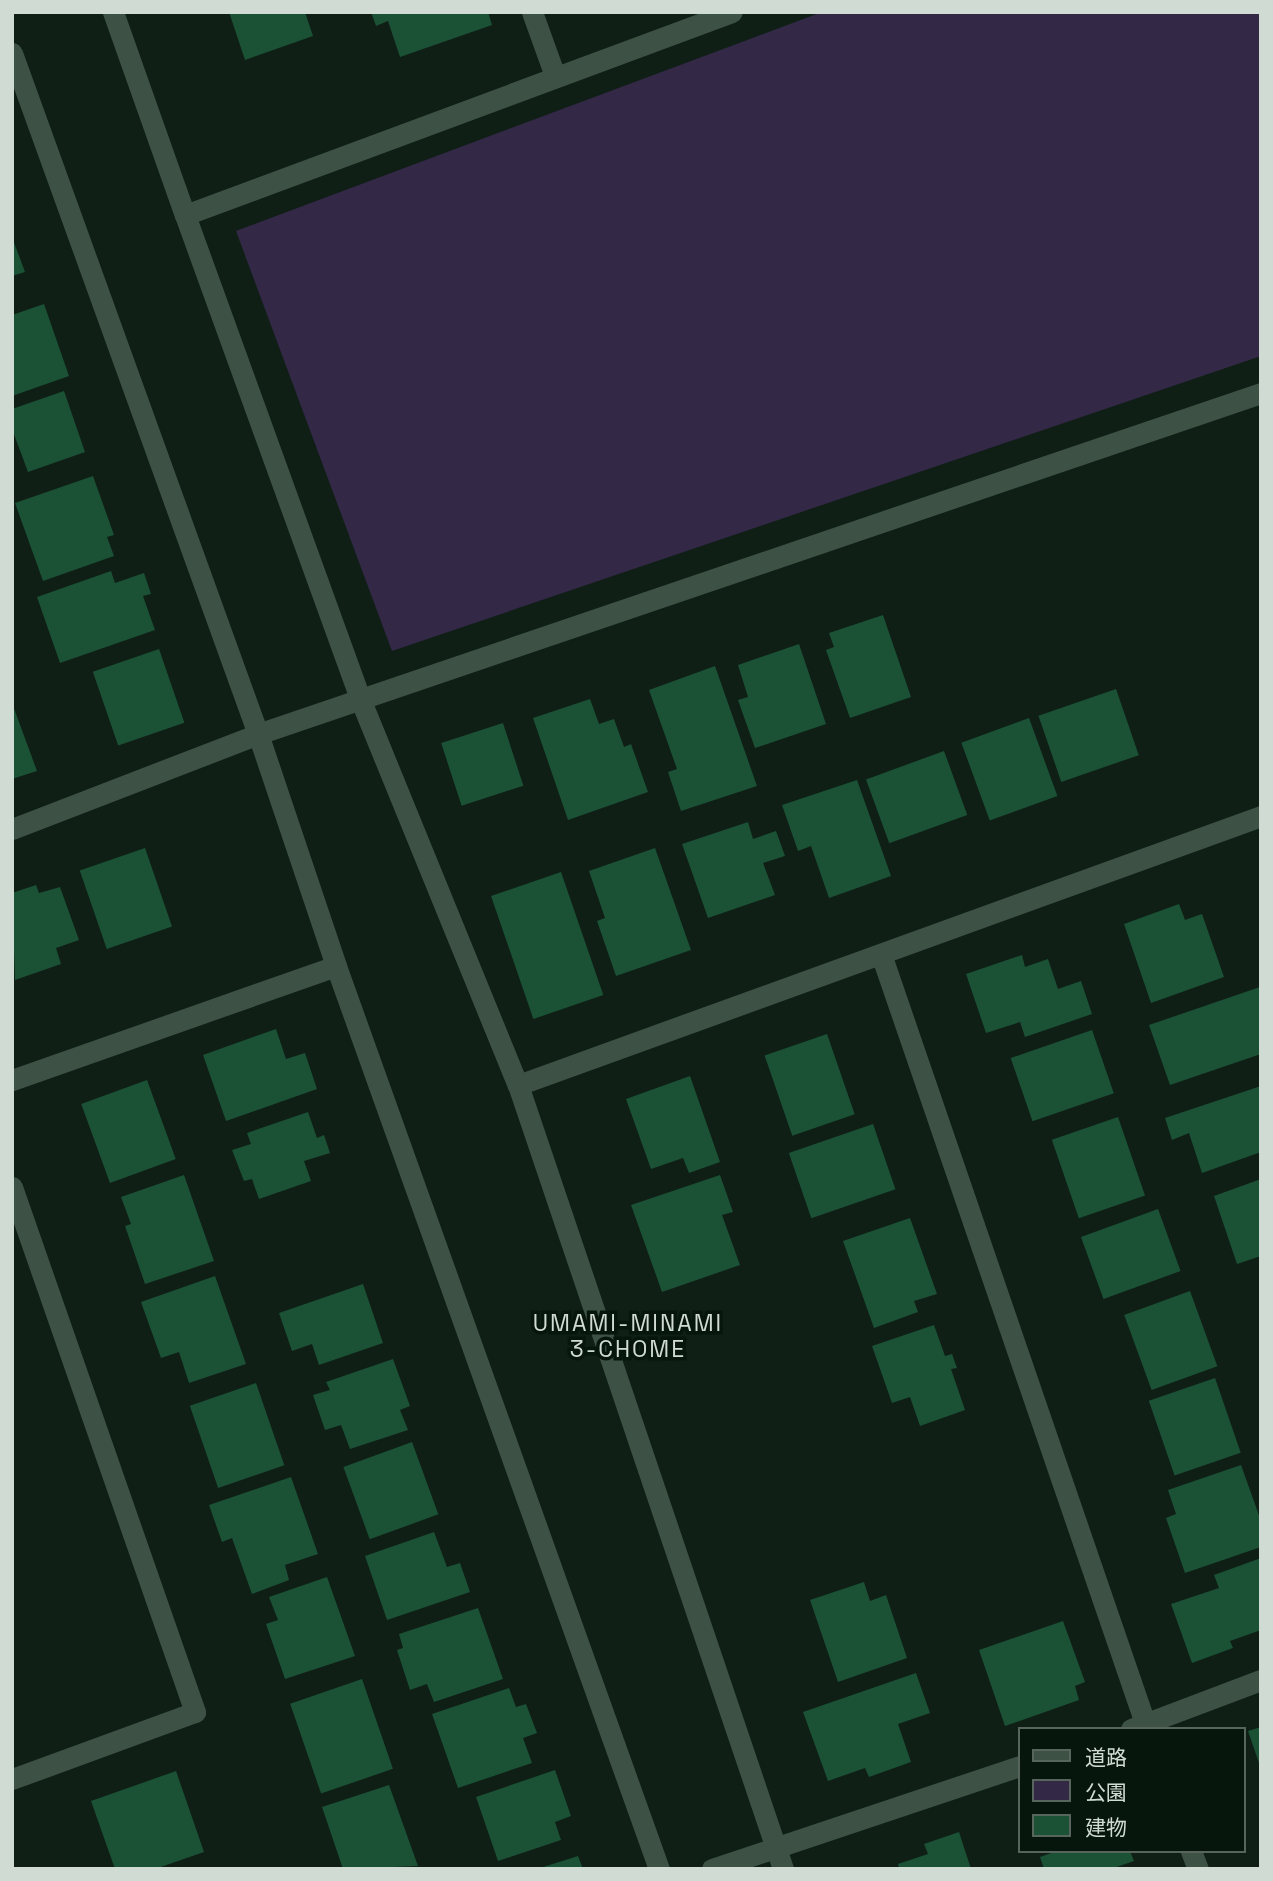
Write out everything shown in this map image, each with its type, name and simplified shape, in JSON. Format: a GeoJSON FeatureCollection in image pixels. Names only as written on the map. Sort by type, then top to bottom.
{"type":"FeatureCollection","features":[{"type":"Feature","properties":{"kind":"street"},"geometry":{"type":"LineString","coordinates":[[113,12],[361,701],[518,1085],[783,1869]]}},
{"type":"Feature","properties":{"kind":"street"},"geometry":{"type":"LineString","coordinates":[[532,12],[555,76]]}},
{"type":"Feature","properties":{"kind":"street"},"geometry":{"type":"LineString","coordinates":[[185,215],[732,12]]}},
{"type":"Feature","properties":{"kind":"street"},"geometry":{"type":"LineString","coordinates":[[12,53],[258,734],[336,966],[659,1869]]}},
{"type":"Feature","properties":{"kind":"street"},"geometry":{"type":"LineString","coordinates":[[12,829],[258,734],[1261,393]]}},
{"type":"Feature","properties":{"kind":"street"},"geometry":{"type":"LineString","coordinates":[[518,1085],[882,957],[1261,816]]}},
{"type":"Feature","properties":{"kind":"street"},"geometry":{"type":"LineString","coordinates":[[882,957],[1141,1727],[1261,1679]]}},
{"type":"Feature","properties":{"kind":"street"},"geometry":{"type":"LineString","coordinates":[[12,1080],[336,966]]}},
{"type":"Feature","properties":{"kind":"street"},"geometry":{"type":"LineString","coordinates":[[12,1186],[195,1712],[12,1779]]}},
{"type":"Feature","properties":{"kind":"street"},"geometry":{"type":"LineString","coordinates":[[712,1869],[1018,1766]]}},
{"type":"Feature","properties":{"kind":"green space"},"geometry":{"type":"Polygon","coordinates":[[[822,12],[1261,12],[1261,356],[392,651],[236,231],[822,12]]]}},
{"type":"Feature","properties":{"kind":"building"},"geometry":{"type":"Polygon","coordinates":[[[229,12],[305,12],[313,36],[245,60],[229,12]]]}},
{"type":"Feature","properties":{"kind":"building"},"geometry":{"type":"Polygon","coordinates":[[[371,12],[488,12],[492,25],[400,57],[388,21],[376,26],[371,12]]]}},
{"type":"Feature","properties":{"kind":"building"},"geometry":{"type":"Polygon","coordinates":[[[12,237],[25,272],[12,276],[12,237]]]}},
{"type":"Feature","properties":{"kind":"building"},"geometry":{"type":"Polygon","coordinates":[[[44,304],[69,376],[12,396],[12,315],[44,304]]]}},
{"type":"Feature","properties":{"kind":"building"},"geometry":{"type":"Polygon","coordinates":[[[64,391],[85,452],[28,472],[12,429],[12,409],[64,391]]]}},
{"type":"Feature","properties":{"kind":"building"},"geometry":{"type":"Polygon","coordinates":[[[93,476],[114,535],[107,537],[114,556],[43,581],[15,503],[93,476]]]}},
{"type":"Feature","properties":{"kind":"building"},"geometry":{"type":"Polygon","coordinates":[[[111,571],[115,583],[144,573],[151,594],[143,596],[155,630],[60,663],[37,597],[111,571]]]}},
{"type":"Feature","properties":{"kind":"building"},"geometry":{"type":"Polygon","coordinates":[[[883,615],[911,697],[850,718],[826,650],[834,647],[829,633],[883,615]]]}},
{"type":"Feature","properties":{"kind":"building"},"geometry":{"type":"Polygon","coordinates":[[[799,644],[826,724],[755,748],[738,700],[748,697],[738,665],[799,644]]]}},
{"type":"Feature","properties":{"kind":"building"},"geometry":{"type":"Polygon","coordinates":[[[159,649],[184,723],[118,746],[93,672],[159,649]]]}},
{"type":"Feature","properties":{"kind":"building"},"geometry":{"type":"Polygon","coordinates":[[[715,666],[757,786],[681,811],[668,772],[677,769],[649,690],[715,666]]]}},
{"type":"Feature","properties":{"kind":"building"},"geometry":{"type":"Polygon","coordinates":[[[1116,689],[1139,755],[1061,782],[1038,716],[1116,689]]]}},
{"type":"Feature","properties":{"kind":"building"},"geometry":{"type":"Polygon","coordinates":[[[590,699],[599,724],[614,719],[624,747],[631,744],[648,792],[568,820],[533,718],[590,699]]]}},
{"type":"Feature","properties":{"kind":"building"},"geometry":{"type":"Polygon","coordinates":[[[12,703],[37,771],[12,779],[12,703]]]}},
{"type":"Feature","properties":{"kind":"building"},"geometry":{"type":"Polygon","coordinates":[[[1029,718],[1057,796],[990,821],[961,743],[1029,718]]]}},
{"type":"Feature","properties":{"kind":"building"},"geometry":{"type":"Polygon","coordinates":[[[503,723],[523,786],[462,806],[441,743],[503,723]]]}},
{"type":"Feature","properties":{"kind":"building"},"geometry":{"type":"Polygon","coordinates":[[[944,751],[967,815],[889,843],[866,779],[944,751]]]}},
{"type":"Feature","properties":{"kind":"building"},"geometry":{"type":"Polygon","coordinates":[[[857,780],[891,876],[829,898],[811,846],[798,851],[782,805],[857,780]]]}},
{"type":"Feature","properties":{"kind":"building"},"geometry":{"type":"Polygon","coordinates":[[[748,822],[753,839],[776,831],[785,856],[763,863],[775,895],[708,918],[682,844],[748,822]]]}},
{"type":"Feature","properties":{"kind":"building"},"geometry":{"type":"Polygon","coordinates":[[[145,848],[172,926],[107,949],[80,870],[145,848]]]}},
{"type":"Feature","properties":{"kind":"building"},"geometry":{"type":"Polygon","coordinates":[[[655,848],[691,950],[616,976],[597,921],[605,918],[589,871],[655,848]]]}},
{"type":"Feature","properties":{"kind":"building"},"geometry":{"type":"Polygon","coordinates":[[[561,872],[603,995],[533,1019],[491,896],[561,872]]]}},
{"type":"Feature","properties":{"kind":"building"},"geometry":{"type":"Polygon","coordinates":[[[36,885],[39,893],[60,887],[79,940],[56,948],[61,964],[15,980],[12,893],[36,885]]]}},
{"type":"Feature","properties":{"kind":"building"},"geometry":{"type":"Polygon","coordinates":[[[1179,904],[1185,920],[1202,914],[1224,977],[1151,1003],[1124,924],[1179,904]]]}},
{"type":"Feature","properties":{"kind":"building"},"geometry":{"type":"Polygon","coordinates":[[[1022,955],[1025,967],[1048,959],[1058,989],[1081,981],[1092,1014],[1025,1037],[1020,1022],[986,1033],[966,974],[1022,955]]]}},
{"type":"Feature","properties":{"kind":"building"},"geometry":{"type":"Polygon","coordinates":[[[1260,987],[1261,1054],[1170,1085],[1149,1025],[1260,987]]]}},
{"type":"Feature","properties":{"kind":"building"},"geometry":{"type":"Polygon","coordinates":[[[276,1029],[286,1059],[305,1053],[317,1089],[226,1121],[203,1055],[276,1029]]]}},
{"type":"Feature","properties":{"kind":"building"},"geometry":{"type":"Polygon","coordinates":[[[1092,1030],[1114,1093],[1032,1121],[1011,1058],[1092,1030]]]}},
{"type":"Feature","properties":{"kind":"building"},"geometry":{"type":"Polygon","coordinates":[[[827,1034],[855,1114],[792,1136],[765,1055],[827,1034]]]}},
{"type":"Feature","properties":{"kind":"building"},"geometry":{"type":"Polygon","coordinates":[[[690,1076],[720,1162],[689,1173],[683,1158],[651,1169],[626,1099],[690,1076]]]}},
{"type":"Feature","properties":{"kind":"building"},"geometry":{"type":"Polygon","coordinates":[[[147,1080],[176,1159],[110,1183],[81,1104],[147,1080]]]}},
{"type":"Feature","properties":{"kind":"building"},"geometry":{"type":"Polygon","coordinates":[[[1261,1086],[1261,1152],[1202,1173],[1189,1133],[1172,1140],[1165,1118],[1261,1086]]]}},
{"type":"Feature","properties":{"kind":"building"},"geometry":{"type":"Polygon","coordinates":[[[308,1112],[317,1138],[324,1135],[330,1153],[304,1161],[311,1181],[259,1199],[252,1179],[244,1181],[232,1150],[251,1144],[247,1133],[308,1112]]]}},
{"type":"Feature","properties":{"kind":"building"},"geometry":{"type":"Polygon","coordinates":[[[1118,1117],[1145,1195],[1079,1218],[1052,1140],[1118,1117]]]}},
{"type":"Feature","properties":{"kind":"building"},"geometry":{"type":"Polygon","coordinates":[[[873,1124],[895,1189],[811,1218],[789,1153],[873,1124]]]}},
{"type":"Feature","properties":{"kind":"building"},"geometry":{"type":"Polygon","coordinates":[[[184,1175],[214,1261],[145,1284],[125,1226],[131,1224],[121,1197],[184,1175]]]}},
{"type":"Feature","properties":{"kind":"building"},"geometry":{"type":"Polygon","coordinates":[[[720,1175],[733,1212],[722,1215],[740,1265],[662,1292],[631,1205],[720,1175]]]}},
{"type":"Feature","properties":{"kind":"building"},"geometry":{"type":"Polygon","coordinates":[[[1261,1179],[1261,1256],[1237,1264],[1214,1196],[1261,1179]]]}},
{"type":"Feature","properties":{"kind":"building"},"geometry":{"type":"Polygon","coordinates":[[[1158,1209],[1181,1271],[1104,1299],[1081,1237],[1158,1209]]]}},
{"type":"Feature","properties":{"kind":"building"},"geometry":{"type":"Polygon","coordinates":[[[910,1218],[937,1294],[914,1301],[918,1312],[874,1328],[843,1241],[910,1218]]]}},
{"type":"Feature","properties":{"kind":"building"},"geometry":{"type":"Polygon","coordinates":[[[215,1276],[246,1364],[189,1383],[179,1352],[161,1358],[141,1302],[215,1276]]]}},
{"type":"Feature","properties":{"kind":"building"},"geometry":{"type":"Polygon","coordinates":[[[363,1284],[383,1343],[319,1365],[312,1344],[292,1351],[279,1313],[363,1284]]]}},
{"type":"Feature","properties":{"kind":"building"},"geometry":{"type":"Polygon","coordinates":[[[1190,1291],[1217,1366],[1152,1390],[1124,1315],[1190,1291]]]}},
{"type":"Feature","properties":{"kind":"building"},"geometry":{"type":"Polygon","coordinates":[[[934,1325],[945,1356],[952,1354],[957,1368],[951,1369],[965,1410],[920,1426],[910,1397],[892,1403],[872,1346],[934,1325]]]}},
{"type":"Feature","properties":{"kind":"building"},"geometry":{"type":"Polygon","coordinates":[[[393,1359],[410,1406],[400,1410],[408,1430],[350,1449],[341,1425],[325,1430],[313,1395],[330,1390],[326,1382],[393,1359]]]}},
{"type":"Feature","properties":{"kind":"building"},"geometry":{"type":"Polygon","coordinates":[[[1215,1378],[1241,1453],[1175,1475],[1149,1401],[1215,1378]]]}},
{"type":"Feature","properties":{"kind":"building"},"geometry":{"type":"Polygon","coordinates":[[[256,1383],[284,1465],[218,1488],[190,1406],[256,1383]]]}},
{"type":"Feature","properties":{"kind":"building"},"geometry":{"type":"Polygon","coordinates":[[[412,1442],[438,1514],[370,1539],[343,1467],[412,1442]]]}},
{"type":"Feature","properties":{"kind":"building"},"geometry":{"type":"Polygon","coordinates":[[[1241,1465],[1261,1521],[1261,1547],[1185,1573],[1166,1518],[1176,1514],[1168,1490],[1241,1465]]]}},
{"type":"Feature","properties":{"kind":"building"},"geometry":{"type":"Polygon","coordinates":[[[291,1477],[318,1554],[285,1565],[289,1580],[252,1594],[232,1538],[222,1542],[209,1505],[291,1477]]]}},
{"type":"Feature","properties":{"kind":"building"},"geometry":{"type":"Polygon","coordinates":[[[434,1532],[447,1567],[460,1563],[470,1592],[387,1620],[365,1556],[434,1532]]]}},
{"type":"Feature","properties":{"kind":"building"},"geometry":{"type":"Polygon","coordinates":[[[1261,1558],[1261,1630],[1230,1641],[1233,1648],[1192,1663],[1171,1604],[1219,1588],[1214,1575],[1261,1558]]]}},
{"type":"Feature","properties":{"kind":"building"},"geometry":{"type":"Polygon","coordinates":[[[327,1577],[355,1656],[285,1679],[266,1624],[278,1620],[269,1597],[327,1577]]]}},
{"type":"Feature","properties":{"kind":"building"},"geometry":{"type":"Polygon","coordinates":[[[864,1582],[870,1601],[886,1595],[907,1658],[838,1682],[810,1600],[864,1582]]]}},
{"type":"Feature","properties":{"kind":"building"},"geometry":{"type":"Polygon","coordinates":[[[478,1608],[503,1679],[434,1702],[427,1684],[410,1690],[397,1650],[403,1648],[399,1634],[478,1608]]]}},
{"type":"Feature","properties":{"kind":"building"},"geometry":{"type":"Polygon","coordinates":[[[1063,1621],[1085,1682],[1075,1686],[1079,1700],[1005,1726],[979,1650],[1063,1621]]]}},
{"type":"Feature","properties":{"kind":"building"},"geometry":{"type":"Polygon","coordinates":[[[916,1673],[930,1713],[898,1724],[911,1762],[869,1777],[865,1768],[828,1781],[803,1712],[916,1673]]]}},
{"type":"Feature","properties":{"kind":"building"},"geometry":{"type":"Polygon","coordinates":[[[362,1679],[393,1769],[321,1794],[290,1704],[362,1679]]]}},
{"type":"Feature","properties":{"kind":"building"},"geometry":{"type":"Polygon","coordinates":[[[509,1688],[516,1707],[526,1704],[537,1733],[523,1738],[532,1763],[458,1788],[432,1714],[509,1688]]]}},
{"type":"Feature","properties":{"kind":"building"},"geometry":{"type":"Polygon","coordinates":[[[1261,1727],[1261,1766],[1260,1766],[1248,1731],[1261,1727]]]}},
{"type":"Feature","properties":{"kind":"building"},"geometry":{"type":"Polygon","coordinates":[[[555,1770],[571,1816],[555,1822],[561,1840],[498,1861],[476,1797],[555,1770]]]}},
{"type":"Feature","properties":{"kind":"building"},"geometry":{"type":"Polygon","coordinates":[[[176,1771],[204,1852],[155,1869],[115,1869],[91,1801],[176,1771]]]}},
{"type":"Feature","properties":{"kind":"building"},"geometry":{"type":"Polygon","coordinates":[[[389,1785],[418,1866],[343,1869],[322,1807],[389,1785]]]}},
{"type":"Feature","properties":{"kind":"building"},"geometry":{"type":"Polygon","coordinates":[[[959,1832],[971,1869],[899,1869],[898,1864],[928,1854],[924,1844],[959,1832]]]}},
{"type":"Feature","properties":{"kind":"building"},"geometry":{"type":"Polygon","coordinates":[[[1051,1853],[1131,1853],[1134,1861],[1111,1869],[1044,1869],[1040,1857],[1051,1853]]]}},
{"type":"Feature","properties":{"kind":"building"},"geometry":{"type":"Polygon","coordinates":[[[578,1856],[583,1869],[540,1869],[540,1868],[578,1856]]]}},
{"type":"Feature","properties":{"kind":"district","name":"UMAMI-MINAMI 3-CHOME"},"geometry":{"type":"Point","coordinates":[628,1336]}}]}
